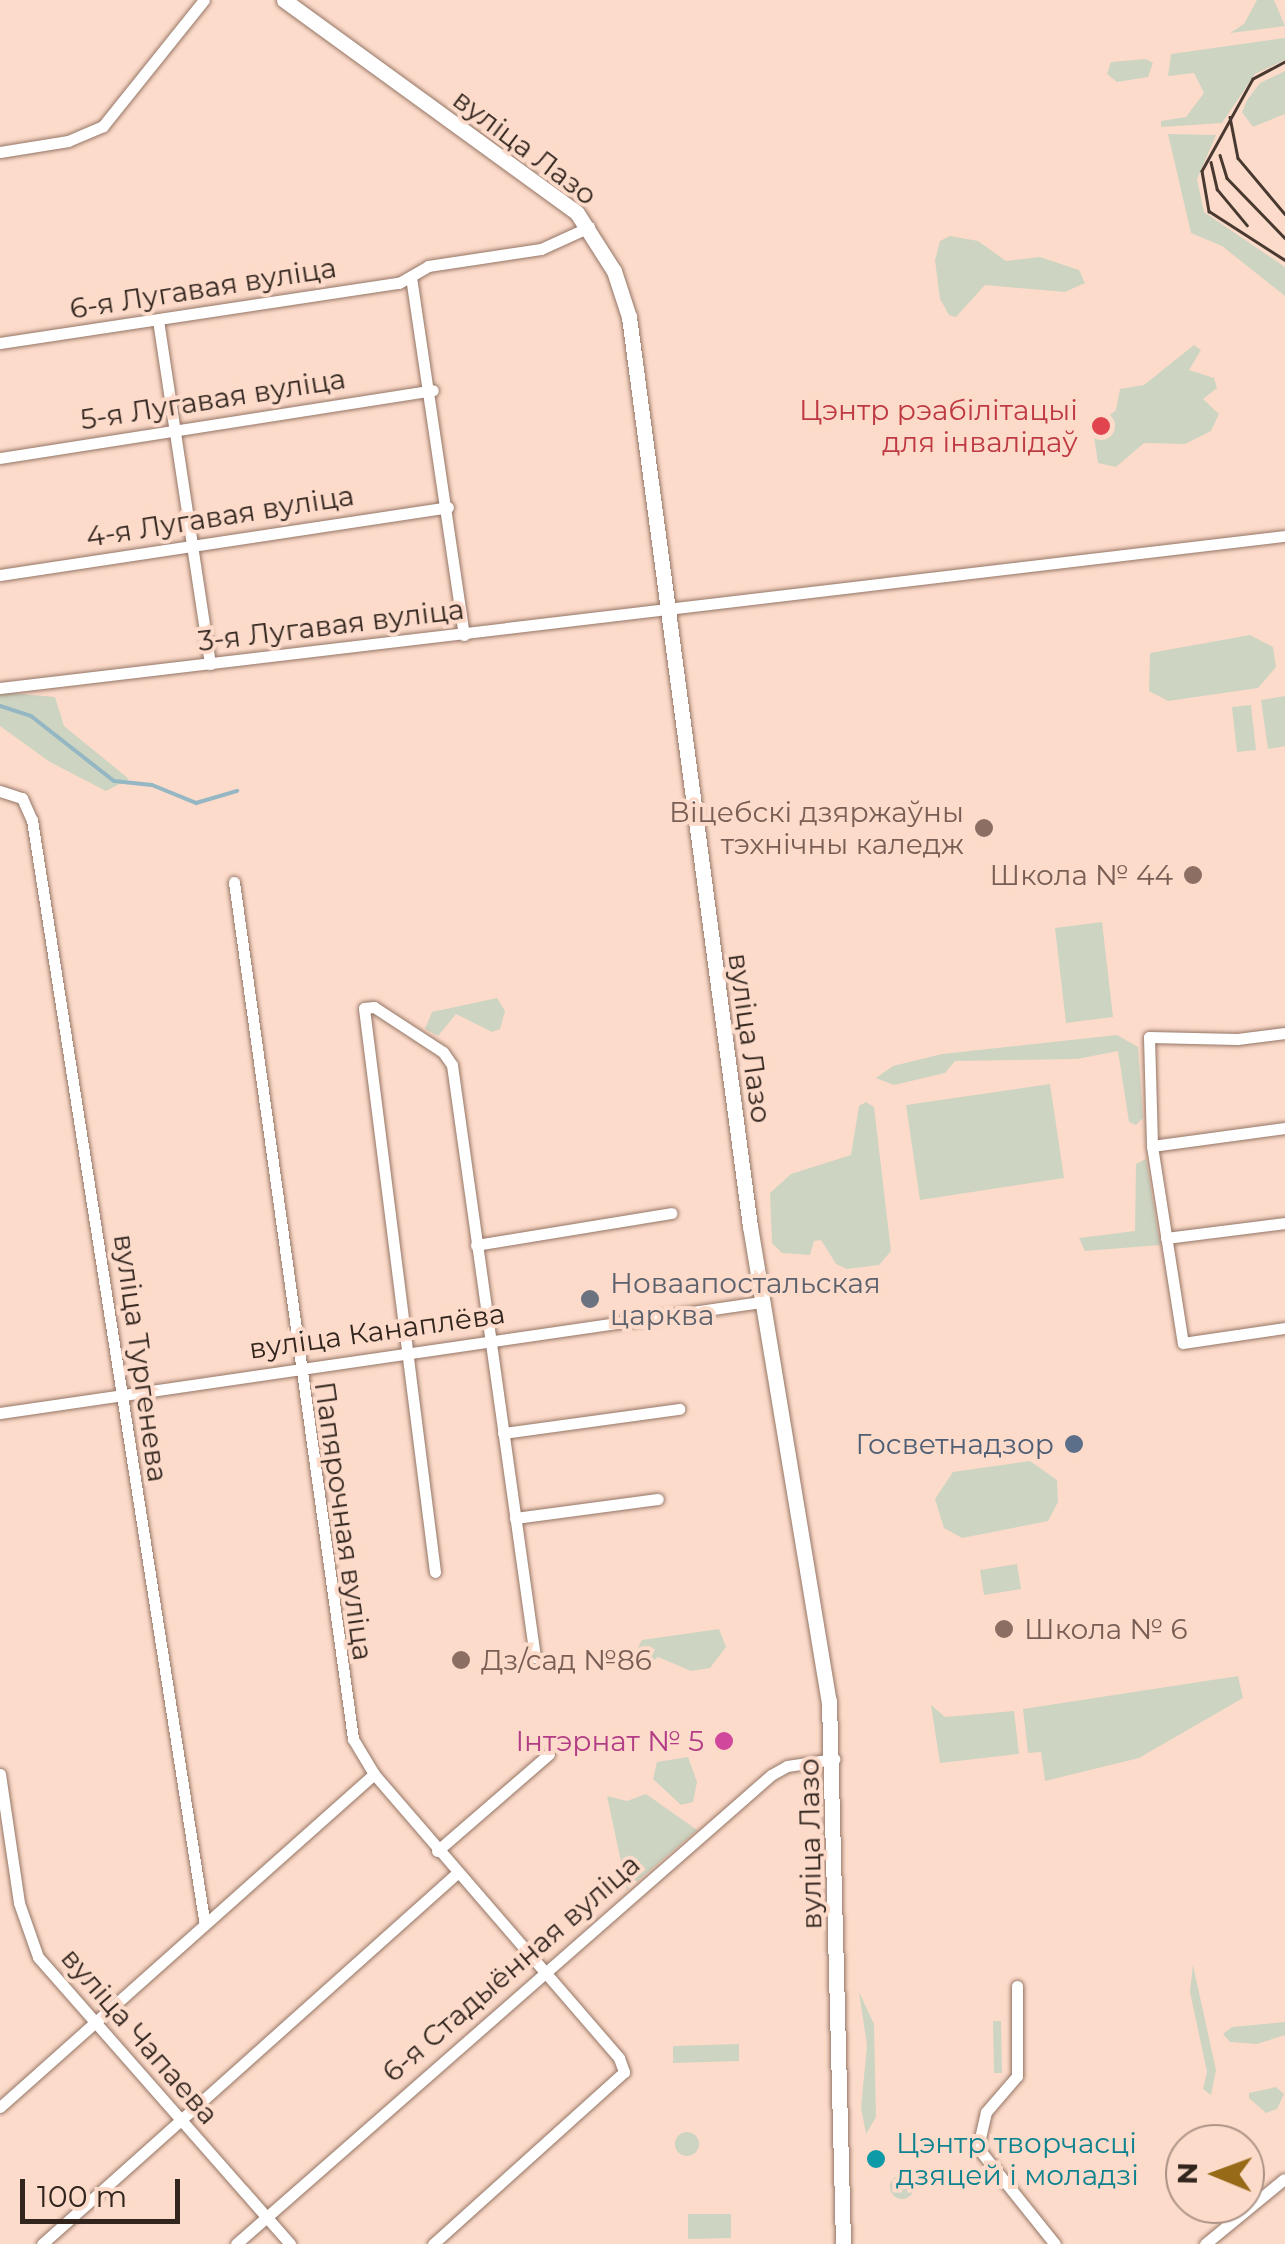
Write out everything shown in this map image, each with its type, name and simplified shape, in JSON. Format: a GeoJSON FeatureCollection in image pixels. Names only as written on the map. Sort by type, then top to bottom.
{"type":"FeatureCollection","features":[{"type":"Feature","properties":{"kind":"street"},"geometry":{"type":"LineString","coordinates":[[0,152],[68,141],[103,126],[204,0]]}},
{"type":"Feature","properties":{"kind":"street","name":"вуліца Лазо"},"geometry":{"type":"LineString","coordinates":[[284,0],[555,195],[589,228],[614,272],[629,317],[761,1302],[825,1670],[834,1759],[842,2244]]}},
{"type":"Feature","properties":{"kind":"street","name":"6-я Лугавая вуліца"},"geometry":{"type":"LineString","coordinates":[[0,343],[411,276],[428,266],[562,244],[589,228]]}},
{"type":"Feature","properties":{"kind":"street"},"geometry":{"type":"LineString","coordinates":[[411,276],[433,390],[464,635]]}},
{"type":"Feature","properties":{"kind":"street"},"geometry":{"type":"LineString","coordinates":[[158,320],[210,664]]}},
{"type":"Feature","properties":{"kind":"street","name":"5-я Лугавая вуліца"},"geometry":{"type":"LineString","coordinates":[[0,458],[433,390]]}},
{"type":"Feature","properties":{"kind":"street","name":"4-я Лугавая вуліца"},"geometry":{"type":"LineString","coordinates":[[0,575],[448,507]]}},
{"type":"Feature","properties":{"kind":"street","name":"3-я Лугавая вуліца"},"geometry":{"type":"LineString","coordinates":[[0,688],[669,613],[1132,550],[1285,536]]}},
{"type":"Feature","properties":{"kind":"street","name":"вуліца Тургенева"},"geometry":{"type":"LineString","coordinates":[[0,790],[28,803],[204,1920]]}},
{"type":"Feature","properties":{"kind":"street","name":"Папярочная вуліца"},"geometry":{"type":"LineString","coordinates":[[234,882],[346,1714],[374,1774],[456,1874],[547,1975],[624,2072],[433,2244]]}},
{"type":"Feature","properties":{"kind":"street"},"geometry":{"type":"LineString","coordinates":[[435,1572],[403,1351],[364,1008],[374,1007],[443,1052],[452,1065],[536,1657]]}},
{"type":"Feature","properties":{"kind":"street"},"geometry":{"type":"LineString","coordinates":[[1285,1033],[1237,1039],[1149,1037],[1152,1146],[1184,1343],[1285,1328]]}},
{"type":"Feature","properties":{"kind":"street"},"geometry":{"type":"LineString","coordinates":[[1152,1146],[1285,1128]]}},
{"type":"Feature","properties":{"kind":"street"},"geometry":{"type":"LineString","coordinates":[[476,1246],[671,1213]]}},
{"type":"Feature","properties":{"kind":"street"},"geometry":{"type":"LineString","coordinates":[[1166,1238],[1285,1223]]}},
{"type":"Feature","properties":{"kind":"street","name":"вуліца Канаплёва"},"geometry":{"type":"LineString","coordinates":[[0,1413],[120,1392],[761,1302]]}},
{"type":"Feature","properties":{"kind":"street"},"geometry":{"type":"LineString","coordinates":[[503,1434],[678,1409]]}},
{"type":"Feature","properties":{"kind":"street"},"geometry":{"type":"LineString","coordinates":[[515,1518],[658,1499]]}},
{"type":"Feature","properties":{"kind":"street"},"geometry":{"type":"LineString","coordinates":[[438,1850],[549,1754]]}},
{"type":"Feature","properties":{"kind":"street","name":"6-я Стадыённая вуліца"},"geometry":{"type":"LineString","coordinates":[[236,2244],[772,1775],[787,1766],[834,1759]]}},
{"type":"Feature","properties":{"kind":"street","name":"вуліца Чапаева"},"geometry":{"type":"LineString","coordinates":[[0,1774],[31,1946],[290,2244]]}},
{"type":"Feature","properties":{"kind":"street"},"geometry":{"type":"LineString","coordinates":[[0,2107],[204,1920],[374,1774]]}},
{"type":"Feature","properties":{"kind":"street"},"geometry":{"type":"LineString","coordinates":[[42,2244],[456,1874]]}},
{"type":"Feature","properties":{"kind":"street"},"geometry":{"type":"LineString","coordinates":[[1016,1986],[1017,2076],[986,2112],[978,2148],[1054,2244]]}},
{"type":"Feature","properties":{"kind":"street"},"geometry":{"type":"LineString","coordinates":[[1205,2244],[1284,2179]]}},
{"type":"Feature","properties":{"kind":"green space"},"geometry":{"type":"Polygon","coordinates":[[[1257,0],[1274,0],[1285,26],[1230,33],[1244,24],[1257,0]]]}},
{"type":"Feature","properties":{"kind":"green space"},"geometry":{"type":"Polygon","coordinates":[[[1285,38],[1285,60],[1255,74],[1222,123],[1161,127],[1161,121],[1186,117],[1204,93],[1194,73],[1168,76],[1171,54],[1285,38]]]}},
{"type":"Feature","properties":{"kind":"green space"},"geometry":{"type":"Polygon","coordinates":[[[1146,59],[1153,63],[1148,77],[1117,82],[1107,74],[1111,62],[1146,59]]]}},
{"type":"Feature","properties":{"kind":"green space"},"geometry":{"type":"Polygon","coordinates":[[[1285,71],[1285,114],[1253,127],[1242,112],[1247,100],[1260,83],[1285,71]]]}},
{"type":"Feature","properties":{"kind":"green space"},"geometry":{"type":"Polygon","coordinates":[[[1168,134],[1216,135],[1197,179],[1204,212],[1285,267],[1285,296],[1222,246],[1191,233],[1168,134]]]}},
{"type":"Feature","properties":{"kind":"green space"},"geometry":{"type":"Polygon","coordinates":[[[950,236],[978,241],[1006,261],[1040,257],[1079,270],[1085,283],[1065,292],[985,285],[956,317],[949,315],[940,299],[935,260],[940,241],[950,236]]]}},
{"type":"Feature","properties":{"kind":"green space"},"geometry":{"type":"Polygon","coordinates":[[[1194,345],[1201,350],[1189,370],[1214,378],[1217,388],[1203,399],[1219,414],[1211,431],[1185,444],[1144,443],[1116,467],[1098,463],[1093,430],[1116,410],[1120,389],[1144,385],[1194,345]]]}},
{"type":"Feature","properties":{"kind":"green space"},"geometry":{"type":"Polygon","coordinates":[[[1250,635],[1273,647],[1276,667],[1258,688],[1168,701],[1149,691],[1150,653],[1250,635]]]}},
{"type":"Feature","properties":{"kind":"green space"},"geometry":{"type":"Polygon","coordinates":[[[0,692],[55,697],[64,726],[129,779],[106,791],[50,762],[0,726],[0,692]]]}},
{"type":"Feature","properties":{"kind":"green space"},"geometry":{"type":"Polygon","coordinates":[[[1285,696],[1285,746],[1268,749],[1261,700],[1285,696]]]}},
{"type":"Feature","properties":{"kind":"green space"},"geometry":{"type":"Polygon","coordinates":[[[1251,705],[1256,750],[1237,752],[1232,707],[1251,705]]]}},
{"type":"Feature","properties":{"kind":"green space"},"geometry":{"type":"Polygon","coordinates":[[[1102,922],[1113,1017],[1066,1023],[1055,928],[1102,922]]]}},
{"type":"Feature","properties":{"kind":"green space"},"geometry":{"type":"Polygon","coordinates":[[[497,998],[505,1011],[500,1029],[492,1032],[456,1014],[438,1036],[425,1029],[432,1012],[497,998]]]}},
{"type":"Feature","properties":{"kind":"green space"},"geometry":{"type":"Polygon","coordinates":[[[1117,1035],[1138,1047],[1143,1118],[1136,1125],[1129,1122],[1118,1051],[1077,1059],[955,1061],[945,1073],[894,1085],[876,1078],[893,1066],[942,1054],[1117,1035]]]}},
{"type":"Feature","properties":{"kind":"green space"},"geometry":{"type":"Polygon","coordinates":[[[1050,1084],[1064,1178],[920,1200],[906,1105],[1050,1084]]]}},
{"type":"Feature","properties":{"kind":"green space"},"geometry":{"type":"Polygon","coordinates":[[[866,1102],[874,1107],[891,1251],[879,1265],[847,1269],[836,1264],[821,1240],[814,1241],[810,1255],[782,1253],[772,1243],[770,1193],[791,1174],[851,1155],[859,1106],[866,1102]]]}},
{"type":"Feature","properties":{"kind":"green space"},"geometry":{"type":"Polygon","coordinates":[[[1146,1159],[1160,1245],[1085,1251],[1079,1238],[1135,1231],[1136,1164],[1146,1159]]]}},
{"type":"Feature","properties":{"kind":"green space"},"geometry":{"type":"Polygon","coordinates":[[[1030,1461],[1057,1480],[1058,1502],[1048,1521],[962,1538],[944,1528],[935,1499],[953,1472],[1030,1461]]]}},
{"type":"Feature","properties":{"kind":"green space"},"geometry":{"type":"Polygon","coordinates":[[[1017,1564],[1021,1589],[984,1595],[980,1570],[1017,1564]]]}},
{"type":"Feature","properties":{"kind":"green space"},"geometry":{"type":"Polygon","coordinates":[[[719,1629],[726,1647],[710,1668],[691,1671],[658,1657],[641,1671],[629,1664],[642,1640],[719,1629]]]}},
{"type":"Feature","properties":{"kind":"green space"},"geometry":{"type":"Polygon","coordinates":[[[1238,1676],[1243,1698],[1139,1758],[1045,1781],[1041,1752],[1028,1753],[1023,1709],[1238,1676]]]}},
{"type":"Feature","properties":{"kind":"green space"},"geometry":{"type":"Polygon","coordinates":[[[931,1705],[945,1717],[1014,1711],[1019,1754],[940,1763],[931,1705]]]}},
{"type":"Feature","properties":{"kind":"green space"},"geometry":{"type":"Polygon","coordinates":[[[688,1757],[697,1782],[693,1802],[681,1805],[653,1779],[657,1762],[688,1757]]]}},
{"type":"Feature","properties":{"kind":"green space"},"geometry":{"type":"Polygon","coordinates":[[[646,1794],[697,1830],[627,1890],[607,1796],[627,1801],[646,1794]]]}},
{"type":"Feature","properties":{"kind":"green space"},"geometry":{"type":"Polygon","coordinates":[[[1193,1965],[1216,2070],[1211,2095],[1203,2089],[1207,2072],[1190,1992],[1193,1965]]]}},
{"type":"Feature","properties":{"kind":"green space"},"geometry":{"type":"Polygon","coordinates":[[[859,1992],[874,2024],[876,2117],[866,2134],[861,2108],[867,2045],[859,1992]]]}},
{"type":"Feature","properties":{"kind":"green space"},"geometry":{"type":"Polygon","coordinates":[[[993,2021],[1001,2021],[1002,2073],[994,2073],[993,2021]]]}},
{"type":"Feature","properties":{"kind":"green space"},"geometry":{"type":"Polygon","coordinates":[[[1285,2022],[1285,2035],[1257,2044],[1230,2042],[1223,2034],[1232,2027],[1285,2022]]]}},
{"type":"Feature","properties":{"kind":"green space"},"geometry":{"type":"Polygon","coordinates":[[[739,2044],[739,2061],[673,2063],[673,2046],[739,2044]]]}},
{"type":"Feature","properties":{"kind":"green space"},"geometry":{"type":"Polygon","coordinates":[[[1276,2087],[1284,2094],[1277,2109],[1266,2113],[1249,2098],[1249,2093],[1276,2087]]]}},
{"type":"Feature","properties":{"kind":"green space"},"geometry":{"type":"Polygon","coordinates":[[[687,2132],[696,2135],[696,2153],[687,2156],[678,2153],[675,2144],[678,2135],[687,2132]]]}},
{"type":"Feature","properties":{"kind":"green space"},"geometry":{"type":"Polygon","coordinates":[[[902,2175],[914,2187],[902,2199],[890,2187],[902,2175]]]}},
{"type":"Feature","properties":{"kind":"green space"},"geometry":{"type":"Polygon","coordinates":[[[688,2214],[731,2214],[731,2238],[688,2239],[688,2214]]]}},
{"type":"Feature","properties":{"kind":"waterway"},"geometry":{"type":"LineString","coordinates":[[0,706],[31,716],[114,781],[152,785],[196,803],[237,791]]}},
{"type":"Feature","properties":{"kind":"tram line"},"geometry":{"type":"LineString","coordinates":[[1285,62],[1253,79],[1202,171],[1209,211],[1285,260]]}},
{"type":"Feature","properties":{"kind":"tram line"},"geometry":{"type":"LineString","coordinates":[[1230,117],[1238,158],[1285,214]]}},
{"type":"Feature","properties":{"kind":"tram line"},"geometry":{"type":"LineString","coordinates":[[1220,155],[1227,178],[1285,238]]}},
{"type":"Feature","properties":{"kind":"tram line"},"geometry":{"type":"LineString","coordinates":[[1211,162],[1217,189],[1247,225]]}},
{"type":"Feature","properties":{"kind":"place","name":"Цэнтр рэабілітацыі для інвалідаў"},"geometry":{"type":"Point","coordinates":[1101,426]}},
{"type":"Feature","properties":{"kind":"place","name":"Віцебскі дзяржаўны тэхнічны каледж"},"geometry":{"type":"Point","coordinates":[984,828]}},
{"type":"Feature","properties":{"kind":"place","name":"Школа № 44"},"geometry":{"type":"Point","coordinates":[1193,875]}},
{"type":"Feature","properties":{"kind":"place","name":"Новаапостальская царква"},"geometry":{"type":"Point","coordinates":[590,1299]}},
{"type":"Feature","properties":{"kind":"place","name":"Госветнадзор"},"geometry":{"type":"Point","coordinates":[1074,1444]}},
{"type":"Feature","properties":{"kind":"place","name":"Школа № 6"},"geometry":{"type":"Point","coordinates":[1004,1629]}},
{"type":"Feature","properties":{"kind":"place","name":"Дз/сад №86"},"geometry":{"type":"Point","coordinates":[461,1660]}},
{"type":"Feature","properties":{"kind":"place","name":"Інтэрнат № 5"},"geometry":{"type":"Point","coordinates":[724,1741]}},
{"type":"Feature","properties":{"kind":"place","name":"Цэнтр творчасці дзяцей і моладзі"},"geometry":{"type":"Point","coordinates":[876,2159]}}]}
